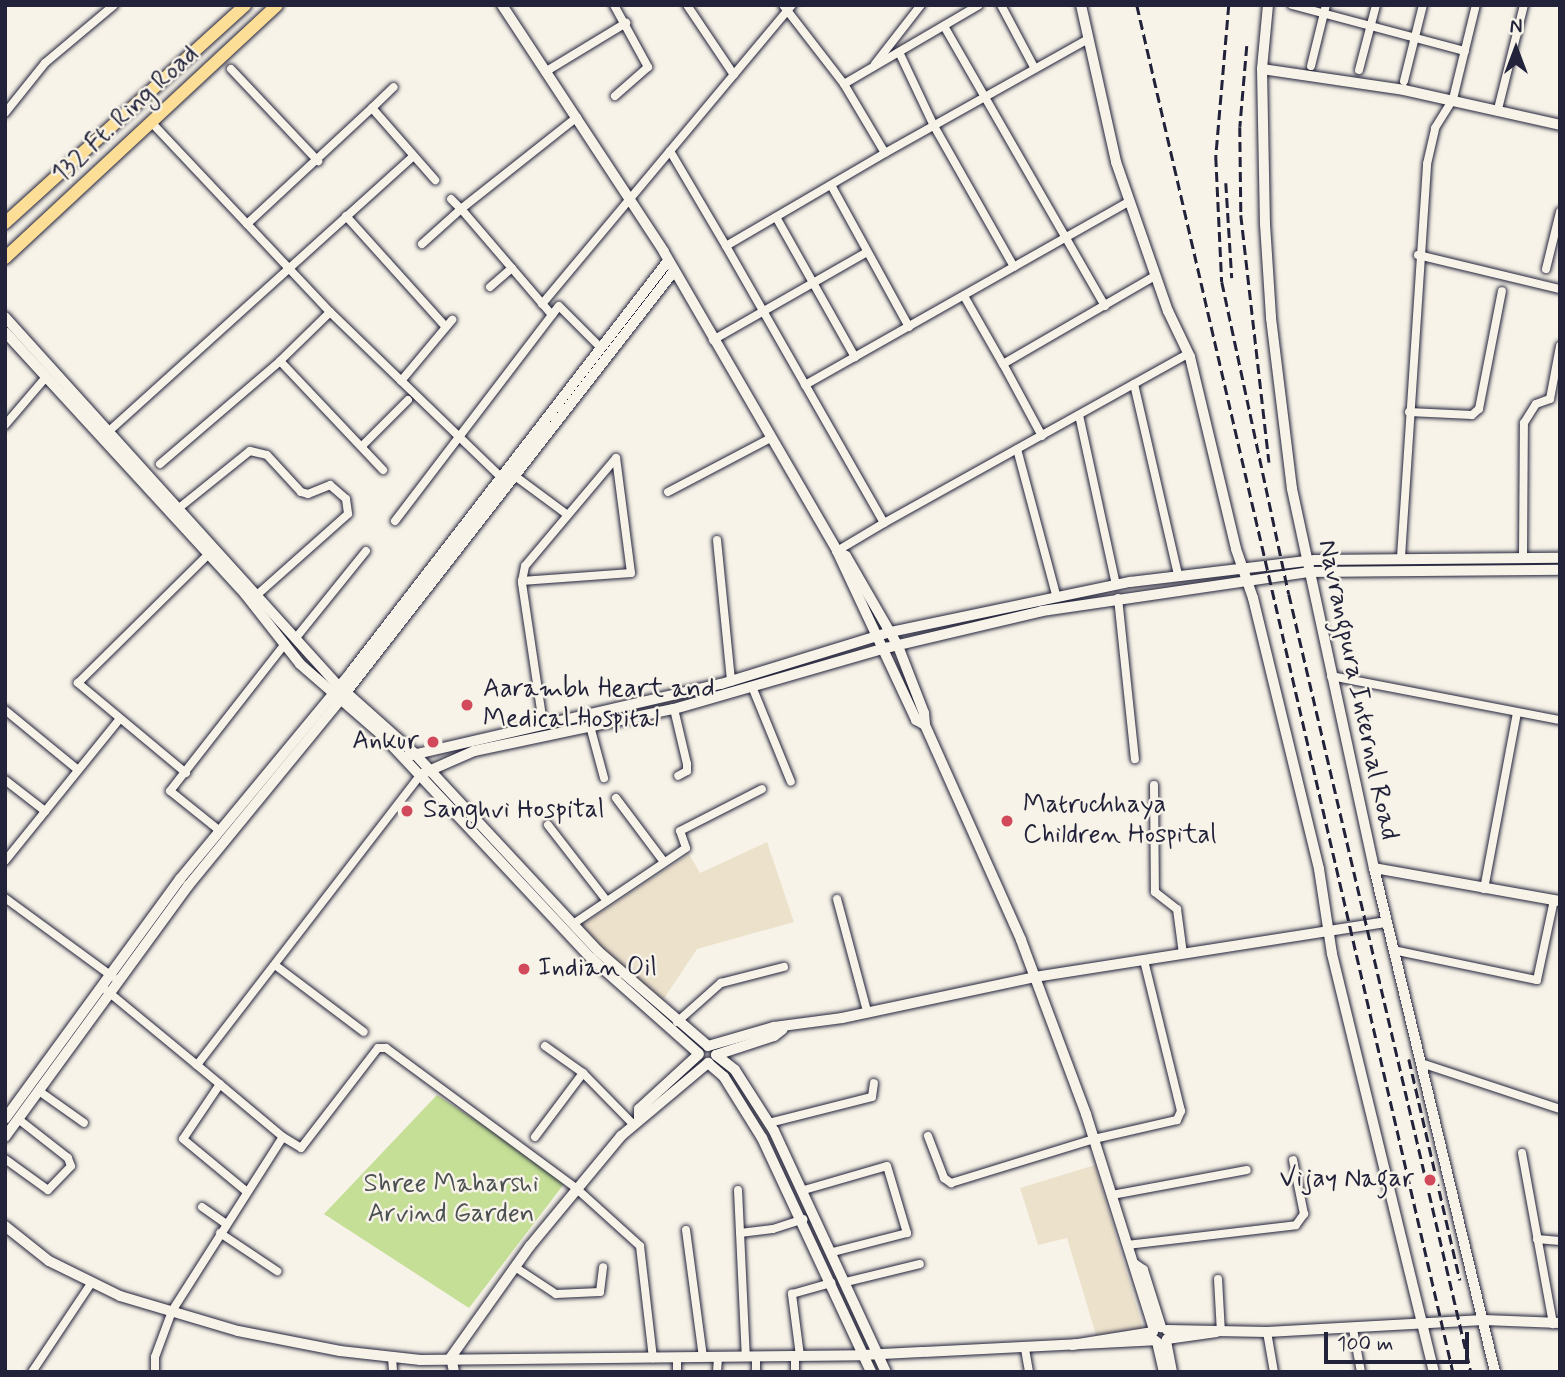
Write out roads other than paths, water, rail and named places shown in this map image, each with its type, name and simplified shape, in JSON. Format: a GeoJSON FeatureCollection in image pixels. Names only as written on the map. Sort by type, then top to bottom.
{"type":"FeatureCollection","features":[{"type":"Feature","properties":{"kind":"main road","name":"132 Ft. Ring Road"},"geometry":{"type":"LineString","coordinates":[[5,223],[245,5]]}},
{"type":"Feature","properties":{"kind":"main road","name":"132 Ft. Ring Road"},"geometry":{"type":"LineString","coordinates":[[5,258],[277,5]]}},
{"type":"Feature","properties":{"kind":"main road"},"geometry":{"type":"LineString","coordinates":[[5,317],[258,594],[290,642]]}},
{"type":"Feature","properties":{"kind":"main road"},"geometry":{"type":"LineString","coordinates":[[5,332],[290,642],[409,756],[573,924],[677,1022],[712,1059],[762,1138],[803,1219],[871,1372]]}},
{"type":"Feature","properties":{"kind":"main road"},"geometry":{"type":"LineString","coordinates":[[425,772],[591,958],[704,1050]]}},
{"type":"Feature","properties":{"kind":"main road"},"geometry":{"type":"LineString","coordinates":[[712,1059],[735,1070],[769,1123],[804,1190],[886,1372]]}},
{"type":"Feature","properties":{"kind":"street"},"geometry":{"type":"LineString","coordinates":[[5,113],[45,63],[114,5]]}},
{"type":"Feature","properties":{"kind":"street"},"geometry":{"type":"LineString","coordinates":[[502,5],[630,198],[674,271],[836,551],[886,648],[916,720],[925,725]]}},
{"type":"Feature","properties":{"kind":"street"},"geometry":{"type":"LineString","coordinates":[[614,5],[648,67],[615,96]]}},
{"type":"Feature","properties":{"kind":"street"},"geometry":{"type":"LineString","coordinates":[[687,5],[734,75]]}},
{"type":"Feature","properties":{"kind":"street"},"geometry":{"type":"LineString","coordinates":[[872,67],[921,5]]}},
{"type":"Feature","properties":{"kind":"street"},"geometry":{"type":"LineString","coordinates":[[844,84],[979,5]]}},
{"type":"Feature","properties":{"kind":"street"},"geometry":{"type":"LineString","coordinates":[[1001,5],[1035,69]]}},
{"type":"Feature","properties":{"kind":"street"},"geometry":{"type":"LineString","coordinates":[[1081,5],[1129,202],[1155,276],[1188,354],[1247,579],[1319,869],[1327,931],[1434,1372]]}},
{"type":"Feature","properties":{"kind":"street","name":"Navrangpura Internal Road"},"geometry":{"type":"LineString","coordinates":[[1268,5],[1262,69],[1271,318],[1293,489],[1374,868],[1495,1372]]}},
{"type":"Feature","properties":{"kind":"street"},"geometry":{"type":"LineString","coordinates":[[1292,5],[1325,9],[1371,26],[1465,51]]}},
{"type":"Feature","properties":{"kind":"street"},"geometry":{"type":"LineString","coordinates":[[1359,71],[1376,5]]}},
{"type":"Feature","properties":{"kind":"street"},"geometry":{"type":"LineString","coordinates":[[1404,81],[1423,5]]}},
{"type":"Feature","properties":{"kind":"street"},"geometry":{"type":"LineString","coordinates":[[1401,557],[1418,255],[1433,140],[1452,99],[1476,5]]}},
{"type":"Feature","properties":{"kind":"street"},"geometry":{"type":"LineString","coordinates":[[1498,109],[1524,5]]}},
{"type":"Feature","properties":{"kind":"street"},"geometry":{"type":"LineString","coordinates":[[542,304],[734,75],[787,7],[844,84],[885,153]]}},
{"type":"Feature","properties":{"kind":"street"},"geometry":{"type":"LineString","coordinates":[[1311,66],[1325,9]]}},
{"type":"Feature","properties":{"kind":"street"},"geometry":{"type":"LineString","coordinates":[[545,72],[626,23]]}},
{"type":"Feature","properties":{"kind":"street"},"geometry":{"type":"LineString","coordinates":[[944,26],[1064,239],[1105,306]]}},
{"type":"Feature","properties":{"kind":"street"},"geometry":{"type":"LineString","coordinates":[[726,246],[1088,39]]}},
{"type":"Feature","properties":{"kind":"street"},"geometry":{"type":"LineString","coordinates":[[899,52],[934,126],[1014,267]]}},
{"type":"Feature","properties":{"kind":"street"},"geometry":{"type":"LineString","coordinates":[[231,69],[318,161]]}},
{"type":"Feature","properties":{"kind":"street"},"geometry":{"type":"LineString","coordinates":[[1262,69],[1452,99],[1560,125]]}},
{"type":"Feature","properties":{"kind":"street"},"geometry":{"type":"LineString","coordinates":[[247,224],[318,161],[394,87]]}},
{"type":"Feature","properties":{"kind":"street"},"geometry":{"type":"LineString","coordinates":[[372,108],[435,180]]}},
{"type":"Feature","properties":{"kind":"street"},"geometry":{"type":"LineString","coordinates":[[422,244],[461,209],[577,117]]}},
{"type":"Feature","properties":{"kind":"street"},"geometry":{"type":"LineString","coordinates":[[151,122],[330,312],[460,439],[509,479],[565,513]]}},
{"type":"Feature","properties":{"kind":"street"},"geometry":{"type":"LineString","coordinates":[[670,151],[884,523]]}},
{"type":"Feature","properties":{"kind":"street"},"geometry":{"type":"LineString","coordinates":[[108,432],[413,156]]}},
{"type":"Feature","properties":{"kind":"street"},"geometry":{"type":"LineString","coordinates":[[831,185],[909,327]]}},
{"type":"Feature","properties":{"kind":"street"},"geometry":{"type":"LineString","coordinates":[[452,199],[552,315]]}},
{"type":"Feature","properties":{"kind":"street"},"geometry":{"type":"LineString","coordinates":[[805,385],[1129,202]]}},
{"type":"Feature","properties":{"kind":"street"},"geometry":{"type":"LineString","coordinates":[[1546,269],[1560,212]]}},
{"type":"Feature","properties":{"kind":"street"},"geometry":{"type":"LineString","coordinates":[[346,216],[449,323],[401,381]]}},
{"type":"Feature","properties":{"kind":"street"},"geometry":{"type":"LineString","coordinates":[[776,217],[855,357]]}},
{"type":"Feature","properties":{"kind":"street"},"geometry":{"type":"LineString","coordinates":[[713,340],[867,252]]}},
{"type":"Feature","properties":{"kind":"street"},"geometry":{"type":"LineString","coordinates":[[1418,255],[1560,289]]}},
{"type":"Feature","properties":{"kind":"street"},"geometry":{"type":"LineString","coordinates":[[509,479],[601,348],[668,261]]}},
{"type":"Feature","properties":{"kind":"street"},"geometry":{"type":"LineString","coordinates":[[491,287],[512,268]]}},
{"type":"Feature","properties":{"kind":"street"},"geometry":{"type":"LineString","coordinates":[[114,978],[674,271]]}},
{"type":"Feature","properties":{"kind":"street"},"geometry":{"type":"LineString","coordinates":[[1003,364],[1155,276]]}},
{"type":"Feature","properties":{"kind":"street"},"geometry":{"type":"LineString","coordinates":[[1409,412],[1472,415],[1479,409],[1502,291]]}},
{"type":"Feature","properties":{"kind":"street"},"geometry":{"type":"LineString","coordinates":[[964,296],[1042,436]]}},
{"type":"Feature","properties":{"kind":"street"},"geometry":{"type":"LineString","coordinates":[[395,521],[559,306],[601,348]]}},
{"type":"Feature","properties":{"kind":"street"},"geometry":{"type":"LineString","coordinates":[[160,464],[280,361],[330,312]]}},
{"type":"Feature","properties":{"kind":"street"},"geometry":{"type":"LineString","coordinates":[[1523,556],[1524,423],[1536,404],[1550,399],[1560,346]]}},
{"type":"Feature","properties":{"kind":"street"},"geometry":{"type":"LineString","coordinates":[[836,551],[1188,354]]}},
{"type":"Feature","properties":{"kind":"street"},"geometry":{"type":"LineString","coordinates":[[280,361],[383,470]]}},
{"type":"Feature","properties":{"kind":"street"},"geometry":{"type":"LineString","coordinates":[[5,425],[46,377]]}},
{"type":"Feature","properties":{"kind":"street"},"geometry":{"type":"LineString","coordinates":[[1134,384],[1178,575]]}},
{"type":"Feature","properties":{"kind":"street"},"geometry":{"type":"LineString","coordinates":[[362,446],[408,400]]}},
{"type":"Feature","properties":{"kind":"street"},"geometry":{"type":"LineString","coordinates":[[1079,415],[1116,584]]}},
{"type":"Feature","properties":{"kind":"street"},"geometry":{"type":"LineString","coordinates":[[668,492],[771,438]]}},
{"type":"Feature","properties":{"kind":"street"},"geometry":{"type":"LineString","coordinates":[[1017,449],[1056,595]]}},
{"type":"Feature","properties":{"kind":"street"},"geometry":{"type":"LineString","coordinates":[[179,508],[250,451],[267,455],[301,492],[308,494],[330,485],[346,499],[348,514],[258,594]]}},
{"type":"Feature","properties":{"kind":"street"},"geometry":{"type":"LineString","coordinates":[[522,581],[631,573],[616,458],[565,513],[525,566],[522,581],[543,724]]}},
{"type":"Feature","properties":{"kind":"street"},"geometry":{"type":"LineString","coordinates":[[717,540],[731,681]]}},
{"type":"Feature","properties":{"kind":"street"},"geometry":{"type":"LineString","coordinates":[[220,831],[170,791],[366,551]]}},
{"type":"Feature","properties":{"kind":"street"},"geometry":{"type":"LineString","coordinates":[[836,551],[846,556],[898,646],[924,713],[925,725],[1035,977],[1094,1139],[1127,1245],[1135,1264],[1143,1270],[1172,1372]]}},
{"type":"Feature","properties":{"kind":"street"},"geometry":{"type":"LineString","coordinates":[[186,773],[118,721],[78,683],[208,555]]}},
{"type":"Feature","properties":{"kind":"street"},"geometry":{"type":"LineString","coordinates":[[409,756],[731,681],[890,632],[1116,584],[1307,561],[1401,557],[1560,558]]}},
{"type":"Feature","properties":{"kind":"street"},"geometry":{"type":"LineString","coordinates":[[197,1065],[425,772],[474,751],[674,709],[753,689],[886,648],[1118,598],[1310,572],[1560,570]]}},
{"type":"Feature","properties":{"kind":"street"},"geometry":{"type":"LineString","coordinates":[[1118,598],[1135,759]]}},
{"type":"Feature","properties":{"kind":"street"},"geometry":{"type":"LineString","coordinates":[[1332,676],[1560,720]]}},
{"type":"Feature","properties":{"kind":"street"},"geometry":{"type":"LineString","coordinates":[[753,689],[790,782]]}},
{"type":"Feature","properties":{"kind":"street"},"geometry":{"type":"LineString","coordinates":[[5,1137],[114,978],[220,831],[340,692]]}},
{"type":"Feature","properties":{"kind":"street"},"geometry":{"type":"LineString","coordinates":[[674,709],[687,764],[687,771],[678,776]]}},
{"type":"Feature","properties":{"kind":"street"},"geometry":{"type":"LineString","coordinates":[[5,710],[78,770]]}},
{"type":"Feature","properties":{"kind":"street"},"geometry":{"type":"LineString","coordinates":[[1484,889],[1517,713]]}},
{"type":"Feature","properties":{"kind":"street"},"geometry":{"type":"LineString","coordinates":[[5,861],[118,721]]}},
{"type":"Feature","properties":{"kind":"street"},"geometry":{"type":"LineString","coordinates":[[590,726],[604,778]]}},
{"type":"Feature","properties":{"kind":"street"},"geometry":{"type":"LineString","coordinates":[[5,780],[45,811]]}},
{"type":"Feature","properties":{"kind":"street"},"geometry":{"type":"LineString","coordinates":[[1154,785],[1156,892],[1177,909],[1183,954]]}},
{"type":"Feature","properties":{"kind":"street"},"geometry":{"type":"LineString","coordinates":[[573,924],[686,848],[680,831],[762,789]]}},
{"type":"Feature","properties":{"kind":"street"},"geometry":{"type":"LineString","coordinates":[[616,798],[664,862]]}},
{"type":"Feature","properties":{"kind":"street"},"geometry":{"type":"LineString","coordinates":[[548,825],[607,901]]}},
{"type":"Feature","properties":{"kind":"street"},"geometry":{"type":"LineString","coordinates":[[1374,868],[1557,900],[1537,980],[1393,950]]}},
{"type":"Feature","properties":{"kind":"street"},"geometry":{"type":"LineString","coordinates":[[5,898],[114,978]]}},
{"type":"Feature","properties":{"kind":"street"},"geometry":{"type":"LineString","coordinates":[[837,899],[867,1011]]}},
{"type":"Feature","properties":{"kind":"street"},"geometry":{"type":"LineString","coordinates":[[636,1121],[639,1109],[704,1050],[774,1027],[783,1029],[1035,977],[1387,922]]}},
{"type":"Feature","properties":{"kind":"street"},"geometry":{"type":"LineString","coordinates":[[928,1136],[944,1178],[951,1183],[1094,1139],[1181,1117],[1144,960]]}},
{"type":"Feature","properties":{"kind":"street"},"geometry":{"type":"LineString","coordinates":[[275,965],[365,1032]]}},
{"type":"Feature","properties":{"kind":"street"},"geometry":{"type":"LineString","coordinates":[[677,1022],[721,983],[784,967]]}},
{"type":"Feature","properties":{"kind":"street"},"geometry":{"type":"LineString","coordinates":[[106,990],[283,1137],[301,1147],[382,1047],[577,1189],[640,1246],[653,1358]]}},
{"type":"Feature","properties":{"kind":"street"},"geometry":{"type":"LineString","coordinates":[[5,1119],[106,990]]}},
{"type":"Feature","properties":{"kind":"street"},"geometry":{"type":"LineString","coordinates":[[454,1372],[452,1357],[515,1267],[636,1121],[712,1059],[774,1036],[783,1029]]}},
{"type":"Feature","properties":{"kind":"street"},"geometry":{"type":"LineString","coordinates":[[545,1046],[583,1073],[636,1121]]}},
{"type":"Feature","properties":{"kind":"street"},"geometry":{"type":"LineString","coordinates":[[1421,1063],[1560,1109]]}},
{"type":"Feature","properties":{"kind":"street"},"geometry":{"type":"LineString","coordinates":[[535,1137],[583,1073]]}},
{"type":"Feature","properties":{"kind":"street"},"geometry":{"type":"LineString","coordinates":[[769,1123],[872,1097],[874,1083]]}},
{"type":"Feature","properties":{"kind":"street"},"geometry":{"type":"LineString","coordinates":[[220,1084],[183,1139],[247,1192]]}},
{"type":"Feature","properties":{"kind":"street"},"geometry":{"type":"LineString","coordinates":[[39,1091],[83,1123]]}},
{"type":"Feature","properties":{"kind":"street"},"geometry":{"type":"LineString","coordinates":[[5,1159],[48,1190],[71,1166],[68,1157],[18,1119]]}},
{"type":"Feature","properties":{"kind":"street"},"geometry":{"type":"LineString","coordinates":[[155,1372],[155,1357],[172,1311],[283,1137]]}},
{"type":"Feature","properties":{"kind":"street"},"geometry":{"type":"LineString","coordinates":[[5,1226],[48,1261],[92,1282],[172,1311],[238,1331],[392,1357],[677,1358],[863,1355],[1025,1349],[1160,1335],[1219,1332],[1422,1326],[1484,1320],[1556,1323],[1537,1239],[1522,1153]]}},
{"type":"Feature","properties":{"kind":"street"},"geometry":{"type":"LineString","coordinates":[[1127,1245],[1296,1225],[1304,1214],[1293,1160]]}},
{"type":"Feature","properties":{"kind":"street"},"geometry":{"type":"LineString","coordinates":[[804,1190],[887,1166],[907,1233],[832,1252]]}},
{"type":"Feature","properties":{"kind":"street"},"geometry":{"type":"LineString","coordinates":[[1112,1195],[1247,1170]]}},
{"type":"Feature","properties":{"kind":"street"},"geometry":{"type":"LineString","coordinates":[[738,1190],[751,1357],[756,1372]]}},
{"type":"Feature","properties":{"kind":"street"},"geometry":{"type":"LineString","coordinates":[[202,1207],[226,1224]]}},
{"type":"Feature","properties":{"kind":"street"},"geometry":{"type":"LineString","coordinates":[[740,1233],[773,1229],[803,1219]]}},
{"type":"Feature","properties":{"kind":"street"},"geometry":{"type":"LineString","coordinates":[[686,1230],[702,1357]]}},
{"type":"Feature","properties":{"kind":"street"},"geometry":{"type":"LineString","coordinates":[[220,1233],[277,1271]]}},
{"type":"Feature","properties":{"kind":"street"},"geometry":{"type":"LineString","coordinates":[[1537,1239],[1560,1241]]}},
{"type":"Feature","properties":{"kind":"street"},"geometry":{"type":"LineString","coordinates":[[846,1282],[920,1264]]}},
{"type":"Feature","properties":{"kind":"street"},"geometry":{"type":"LineString","coordinates":[[515,1267],[556,1294],[600,1292],[603,1267]]}},
{"type":"Feature","properties":{"kind":"street"},"geometry":{"type":"LineString","coordinates":[[1218,1279],[1219,1332]]}},
{"type":"Feature","properties":{"kind":"street"},"geometry":{"type":"LineString","coordinates":[[32,1372],[92,1282]]}},
{"type":"Feature","properties":{"kind":"street"},"geometry":{"type":"LineString","coordinates":[[795,1372],[798,1356],[792,1294],[831,1283]]}},
{"type":"Feature","properties":{"kind":"street"},"geometry":{"type":"LineString","coordinates":[[1353,1329],[1361,1372]]}},
{"type":"Feature","properties":{"kind":"street"},"geometry":{"type":"LineString","coordinates":[[1267,1332],[1274,1372]]}},
{"type":"Feature","properties":{"kind":"street"},"geometry":{"type":"LineString","coordinates":[[1160,1335],[1164,1372]]}},
{"type":"Feature","properties":{"kind":"street"},"geometry":{"type":"LineString","coordinates":[[1025,1349],[1029,1372]]}},
{"type":"Feature","properties":{"kind":"street"},"geometry":{"type":"LineString","coordinates":[[392,1357],[393,1372]]}},
{"type":"Feature","properties":{"kind":"street"},"geometry":{"type":"LineString","coordinates":[[717,1372],[718,1357]]}},
{"type":"Feature","properties":{"kind":"street"},"geometry":{"type":"LineString","coordinates":[[677,1358],[677,1372]]}},
{"type":"Feature","properties":{"kind":"railway"},"geometry":{"type":"LineString","coordinates":[[1137,5],[1453,1372]]}},
{"type":"Feature","properties":{"kind":"railway"},"geometry":{"type":"LineString","coordinates":[[1229,5],[1216,157],[1222,282],[1289,594],[1471,1372]]}},
{"type":"Feature","properties":{"kind":"railway"},"geometry":{"type":"LineString","coordinates":[[1247,46],[1240,127],[1241,215],[1269,462]]}},
{"type":"Feature","properties":{"kind":"railway"},"geometry":{"type":"LineString","coordinates":[[1226,183],[1232,278]]}},
{"type":"Feature","properties":{"kind":"railway"},"geometry":{"type":"LineString","coordinates":[[1409,1059],[1460,1280]]}},
{"type":"Feature","properties":{"kind":"place","name":"Aarambh Heart and Medical Hospital"},"geometry":{"type":"Point","coordinates":[467,705]}},
{"type":"Feature","properties":{"kind":"place","name":"Ankur"},"geometry":{"type":"Point","coordinates":[433,742]}},
{"type":"Feature","properties":{"kind":"place","name":"Sanghvi Hospital"},"geometry":{"type":"Point","coordinates":[407,811]}},
{"type":"Feature","properties":{"kind":"place","name":"Matruchhaya Children Hospital"},"geometry":{"type":"Point","coordinates":[1007,821]}},
{"type":"Feature","properties":{"kind":"place","name":"Indian Oil"},"geometry":{"type":"Point","coordinates":[524,969]}},
{"type":"Feature","properties":{"kind":"place","name":"Vijay Nagar"},"geometry":{"type":"Point","coordinates":[1430,1180]}},
{"type":"Feature","properties":{"kind":"park label","name":"Shree Maharshi Arvind Garden"},"geometry":{"type":"Point","coordinates":[451,1200]}}]}
